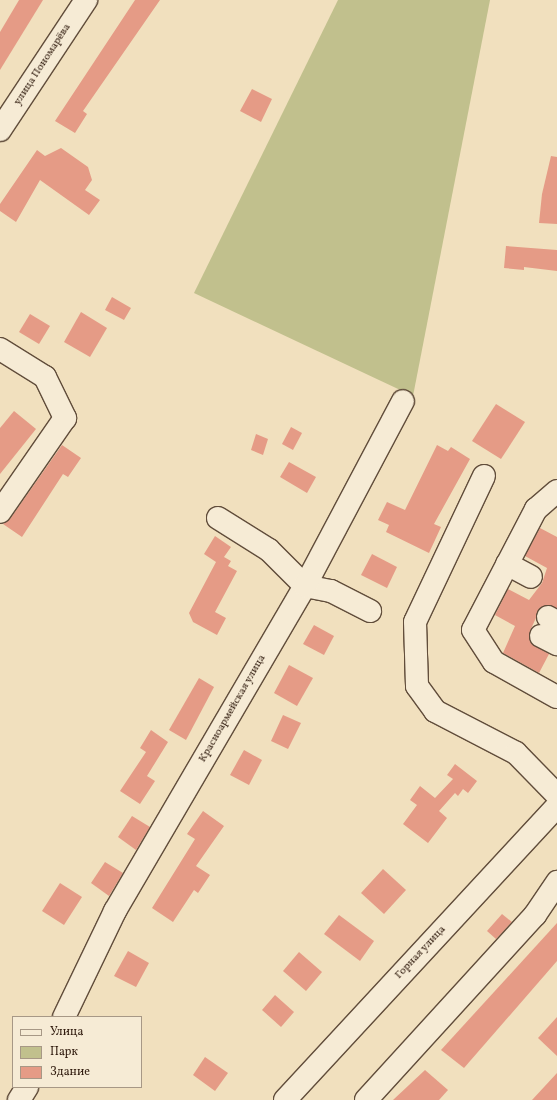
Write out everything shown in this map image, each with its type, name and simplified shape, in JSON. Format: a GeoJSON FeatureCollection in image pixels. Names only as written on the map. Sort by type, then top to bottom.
{"type":"FeatureCollection","features":[{"type":"Feature","properties":{"kind":"street","name":"улица Пономарёва"},"geometry":{"type":"LineString","coordinates":[[0,130],[86,0]]}},
{"type":"Feature","properties":{"kind":"street"},"geometry":{"type":"LineString","coordinates":[[0,349],[44,377],[65,418],[0,512]]}},
{"type":"Feature","properties":{"kind":"street","name":"Красноармейская улица"},"geometry":{"type":"LineString","coordinates":[[64,1016],[114,911],[305,586],[403,401]]}},
{"type":"Feature","properties":{"kind":"street"},"geometry":{"type":"LineString","coordinates":[[484,476],[415,622],[417,686],[435,710],[516,753],[557,795]]}},
{"type":"Feature","properties":{"kind":"street"},"geometry":{"type":"LineString","coordinates":[[557,491],[536,509],[473,630],[494,662],[557,697]]}},
{"type":"Feature","properties":{"kind":"street"},"geometry":{"type":"LineString","coordinates":[[218,518],[268,550],[305,586],[331,591],[370,610]]}},
{"type":"Feature","properties":{"kind":"street"},"geometry":{"type":"LineString","coordinates":[[507,564],[531,576]]}},
{"type":"Feature","properties":{"kind":"street","name":"Горная улица"},"geometry":{"type":"LineString","coordinates":[[285,1100],[557,806]]}},
{"type":"Feature","properties":{"kind":"street"},"geometry":{"type":"LineString","coordinates":[[366,1100],[535,915],[557,882]]}},
{"type":"Feature","properties":{"kind":"street"},"geometry":{"type":"LineString","coordinates":[[19,1100],[26,1088]]}},
{"type":"Feature","properties":{"kind":"green space"},"geometry":{"type":"Polygon","coordinates":[[[338,0],[490,0],[413,396],[194,293],[338,0]]]}},
{"type":"Feature","properties":{"kind":"building"},"geometry":{"type":"Polygon","coordinates":[[[19,0],[43,0],[0,70],[0,32],[19,0]]]}},
{"type":"Feature","properties":{"kind":"building"},"geometry":{"type":"Polygon","coordinates":[[[135,0],[160,0],[83,111],[87,114],[75,133],[55,121],[135,0]]]}},
{"type":"Feature","properties":{"kind":"building"},"geometry":{"type":"Polygon","coordinates":[[[252,89],[272,99],[261,122],[240,111],[252,89]]]}},
{"type":"Feature","properties":{"kind":"building"},"geometry":{"type":"Polygon","coordinates":[[[61,148],[88,167],[92,180],[85,190],[100,200],[89,215],[40,180],[16,222],[0,211],[0,204],[37,150],[45,156],[61,148]]]}},
{"type":"Feature","properties":{"kind":"building"},"geometry":{"type":"Polygon","coordinates":[[[551,156],[557,157],[557,224],[539,223],[542,194],[551,156]]]}},
{"type":"Feature","properties":{"kind":"building"},"geometry":{"type":"Polygon","coordinates":[[[506,246],[557,250],[557,271],[524,267],[524,270],[504,268],[506,246]]]}},
{"type":"Feature","properties":{"kind":"building"},"geometry":{"type":"Polygon","coordinates":[[[112,297],[131,308],[124,320],[105,310],[112,297]]]}},
{"type":"Feature","properties":{"kind":"building"},"geometry":{"type":"Polygon","coordinates":[[[81,312],[107,328],[90,357],[64,342],[81,312]]]}},
{"type":"Feature","properties":{"kind":"building"},"geometry":{"type":"Polygon","coordinates":[[[30,314],[50,326],[39,344],[19,332],[30,314]]]}},
{"type":"Feature","properties":{"kind":"building"},"geometry":{"type":"Polygon","coordinates":[[[496,404],[525,422],[501,459],[472,441],[496,404]]]}},
{"type":"Feature","properties":{"kind":"building"},"geometry":{"type":"Polygon","coordinates":[[[14,411],[36,429],[0,474],[0,428],[14,411]]]}},
{"type":"Feature","properties":{"kind":"building"},"geometry":{"type":"Polygon","coordinates":[[[291,427],[302,433],[293,450],[282,444],[291,427]]]}},
{"type":"Feature","properties":{"kind":"building"},"geometry":{"type":"Polygon","coordinates":[[[256,434],[268,439],[263,455],[251,450],[256,434]]]}},
{"type":"Feature","properties":{"kind":"building"},"geometry":{"type":"Polygon","coordinates":[[[62,445],[81,458],[68,477],[63,474],[22,537],[3,524],[10,519],[62,445]]]}},
{"type":"Feature","properties":{"kind":"building"},"geometry":{"type":"Polygon","coordinates":[[[437,445],[448,451],[451,447],[470,459],[434,524],[441,527],[429,553],[386,532],[389,525],[378,520],[387,502],[405,510],[437,445]]]}},
{"type":"Feature","properties":{"kind":"building"},"geometry":{"type":"Polygon","coordinates":[[[289,462],[316,477],[307,493],[280,477],[289,462]]]}},
{"type":"Feature","properties":{"kind":"building"},"geometry":{"type":"Polygon","coordinates":[[[540,528],[557,537],[557,608],[541,607],[530,631],[531,643],[549,654],[539,673],[503,653],[515,626],[495,615],[508,589],[529,600],[542,583],[547,568],[525,556],[540,528]]]}},
{"type":"Feature","properties":{"kind":"building"},"geometry":{"type":"Polygon","coordinates":[[[215,536],[231,547],[224,557],[231,561],[228,566],[237,571],[215,612],[226,618],[217,635],[193,622],[189,613],[216,562],[204,554],[215,536]]]}},
{"type":"Feature","properties":{"kind":"building"},"geometry":{"type":"Polygon","coordinates":[[[372,554],[397,567],[387,588],[361,575],[372,554]]]}},
{"type":"Feature","properties":{"kind":"building"},"geometry":{"type":"Polygon","coordinates":[[[314,625],[334,636],[324,655],[303,644],[314,625]]]}},
{"type":"Feature","properties":{"kind":"building"},"geometry":{"type":"Polygon","coordinates":[[[289,665],[313,678],[297,706],[274,693],[289,665]]]}},
{"type":"Feature","properties":{"kind":"building"},"geometry":{"type":"Polygon","coordinates":[[[199,678],[214,687],[186,740],[169,730],[199,678]]]}},
{"type":"Feature","properties":{"kind":"building"},"geometry":{"type":"Polygon","coordinates":[[[283,715],[301,723],[288,749],[271,741],[283,715]]]}},
{"type":"Feature","properties":{"kind":"building"},"geometry":{"type":"Polygon","coordinates":[[[151,730],[168,742],[147,776],[155,781],[140,804],[120,791],[146,752],[140,748],[151,730]]]}},
{"type":"Feature","properties":{"kind":"building"},"geometry":{"type":"Polygon","coordinates":[[[244,750],[262,760],[249,785],[230,775],[244,750]]]}},
{"type":"Feature","properties":{"kind":"building"},"geometry":{"type":"Polygon","coordinates":[[[455,764],[477,781],[468,793],[463,789],[458,796],[455,793],[439,811],[447,818],[428,843],[403,824],[417,805],[410,800],[420,786],[435,798],[453,779],[447,775],[455,764]]]}},
{"type":"Feature","properties":{"kind":"building"},"geometry":{"type":"Polygon","coordinates":[[[203,811],[224,826],[196,866],[210,875],[198,893],[194,890],[173,922],[152,908],[195,839],[187,834],[203,811]]]}},
{"type":"Feature","properties":{"kind":"building"},"geometry":{"type":"Polygon","coordinates":[[[132,816],[150,827],[136,850],[118,837],[132,816]]]}},
{"type":"Feature","properties":{"kind":"building"},"geometry":{"type":"Polygon","coordinates":[[[105,862],[123,873],[109,896],[91,883],[105,862]]]}},
{"type":"Feature","properties":{"kind":"building"},"geometry":{"type":"Polygon","coordinates":[[[383,869],[406,890],[384,914],[361,893],[383,869]]]}},
{"type":"Feature","properties":{"kind":"building"},"geometry":{"type":"Polygon","coordinates":[[[60,883],[82,897],[64,925],[42,911],[60,883]]]}},
{"type":"Feature","properties":{"kind":"building"},"geometry":{"type":"Polygon","coordinates":[[[502,914],[512,922],[496,939],[487,931],[502,914]]]}},
{"type":"Feature","properties":{"kind":"building"},"geometry":{"type":"Polygon","coordinates":[[[339,915],[374,941],[360,961],[324,934],[339,915]]]}},
{"type":"Feature","properties":{"kind":"building"},"geometry":{"type":"Polygon","coordinates":[[[557,923],[557,961],[464,1068],[441,1050],[557,923]]]}},
{"type":"Feature","properties":{"kind":"building"},"geometry":{"type":"Polygon","coordinates":[[[128,951],[149,963],[136,987],[114,976],[128,951]]]}},
{"type":"Feature","properties":{"kind":"building"},"geometry":{"type":"Polygon","coordinates":[[[299,952],[322,972],[306,991],[283,971],[299,952]]]}},
{"type":"Feature","properties":{"kind":"building"},"geometry":{"type":"Polygon","coordinates":[[[275,995],[294,1012],[281,1027],[262,1010],[275,995]]]}},
{"type":"Feature","properties":{"kind":"building"},"geometry":{"type":"Polygon","coordinates":[[[557,1017],[557,1056],[538,1038],[557,1017]]]}},
{"type":"Feature","properties":{"kind":"building"},"geometry":{"type":"Polygon","coordinates":[[[205,1057],[228,1073],[215,1091],[193,1075],[205,1057]]]}},
{"type":"Feature","properties":{"kind":"building"},"geometry":{"type":"Polygon","coordinates":[[[425,1070],[448,1090],[439,1100],[393,1100],[425,1070]]]}},
{"type":"Feature","properties":{"kind":"building"},"geometry":{"type":"Polygon","coordinates":[[[557,1073],[557,1100],[532,1100],[557,1073]]]}}]}
